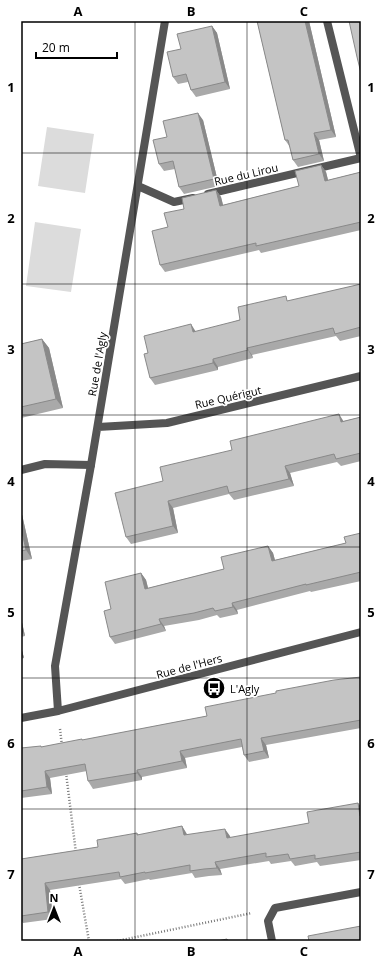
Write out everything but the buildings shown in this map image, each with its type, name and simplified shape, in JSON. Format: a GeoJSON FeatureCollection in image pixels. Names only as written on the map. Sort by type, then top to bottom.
{"type":"FeatureCollection","features":[{"type":"Feature","properties":{"kind":"street","name":"Rue de l'Agly"},"geometry":{"type":"LineString","coordinates":[[58,711],[55,666],[98,427],[165,21]]}},
{"type":"Feature","properties":{"kind":"street"},"geometry":{"type":"LineString","coordinates":[[327,21],[361,158]]}},
{"type":"Feature","properties":{"kind":"street","name":"Rue du Lirou"},"geometry":{"type":"LineString","coordinates":[[138,186],[174,202],[361,158]]}},
{"type":"Feature","properties":{"kind":"street","name":"Rue Quérigut"},"geometry":{"type":"LineString","coordinates":[[98,427],[167,423],[361,376]]}},
{"type":"Feature","properties":{"kind":"street"},"geometry":{"type":"LineString","coordinates":[[21,470],[45,464],[91,465]]}},
{"type":"Feature","properties":{"kind":"street","name":"Rue de l'Hers"},"geometry":{"type":"LineString","coordinates":[[21,718],[58,711],[361,632]]}},
{"type":"Feature","properties":{"kind":"street"},"geometry":{"type":"LineString","coordinates":[[272,941],[268,921],[275,908],[361,892]]}},
{"type":"Feature","properties":{"kind":"path"},"geometry":{"type":"LineString","coordinates":[[58,711],[63,752]]}},
{"type":"Feature","properties":{"kind":"path"},"geometry":{"type":"LineString","coordinates":[[65,767],[76,854]]}},
{"type":"Feature","properties":{"kind":"path"},"geometry":{"type":"LineString","coordinates":[[79,878],[89,941]]}},
{"type":"Feature","properties":{"kind":"path"},"geometry":{"type":"LineString","coordinates":[[117,941],[275,908]]}},
{"type":"Feature","properties":{"kind":"shaded area"},"geometry":{"type":"Polygon","coordinates":[[[47,127],[94,134],[85,193],[38,186],[47,127]]]}},
{"type":"Feature","properties":{"kind":"shaded area"},"geometry":{"type":"Polygon","coordinates":[[[35,222],[81,229],[71,292],[26,286],[35,222]]]}},
{"type":"Feature","properties":{"kind":"place","name":"L'Agly"},"geometry":{"type":"Point","coordinates":[214,688]}}]}
